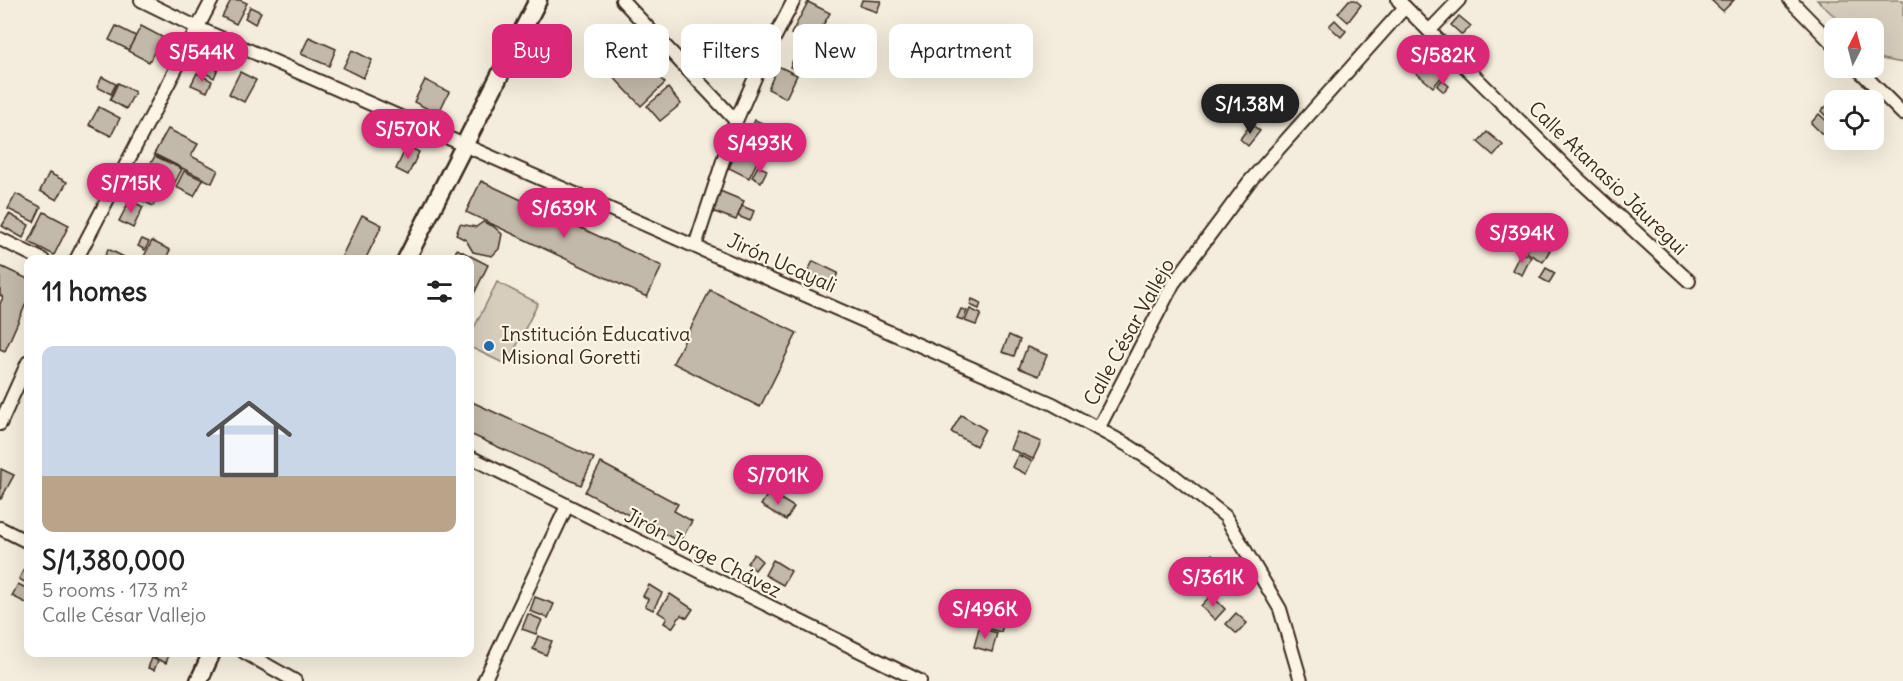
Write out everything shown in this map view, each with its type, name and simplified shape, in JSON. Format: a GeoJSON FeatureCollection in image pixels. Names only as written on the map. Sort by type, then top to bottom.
{"type":"FeatureCollection","features":[{"type":"Feature","properties":{"kind":"street","name":"Jirón Ucayali"},"geometry":{"type":"LineString","coordinates":[[141,0],[198,28],[1053,404],[1129,446],[1173,475],[1225,516],[1280,609],[1301,681]]}},
{"type":"Feature","properties":{"kind":"street"},"geometry":{"type":"LineString","coordinates":[[79,255],[212,0]]}},
{"type":"Feature","properties":{"kind":"street"},"geometry":{"type":"LineString","coordinates":[[408,255],[538,0]]}},
{"type":"Feature","properties":{"kind":"street"},"geometry":{"type":"LineString","coordinates":[[622,0],[736,121]]}},
{"type":"Feature","properties":{"kind":"street"},"geometry":{"type":"LineString","coordinates":[[695,246],[736,121],[760,66],[794,0]]}},
{"type":"Feature","properties":{"kind":"street"},"geometry":{"type":"LineString","coordinates":[[1429,31],[1459,0]]}},
{"type":"Feature","properties":{"kind":"street"},"geometry":{"type":"LineString","coordinates":[[1790,0],[1824,35]]}},
{"type":"Feature","properties":{"kind":"street","name":"Calle Atanasio Jáuregui"},"geometry":{"type":"LineString","coordinates":[[1401,4],[1577,178],[1689,281]]}},
{"type":"Feature","properties":{"kind":"street","name":"Calle César Vallejo"},"geometry":{"type":"LineString","coordinates":[[1098,429],[1173,284],[1249,182],[1401,4]]}},
{"type":"Feature","properties":{"kind":"street"},"geometry":{"type":"LineString","coordinates":[[1867,78],[1903,114]]}},
{"type":"Feature","properties":{"kind":"street"},"geometry":{"type":"LineString","coordinates":[[0,239],[33,255]]}},
{"type":"Feature","properties":{"kind":"street"},"geometry":{"type":"LineString","coordinates":[[0,424],[24,371]]}},
{"type":"Feature","properties":{"kind":"street","name":"Jirón Jorge Chávez"},"geometry":{"type":"LineString","coordinates":[[474,459],[921,681]]}},
{"type":"Feature","properties":{"kind":"street"},"geometry":{"type":"LineString","coordinates":[[484,681],[567,506]]}},
{"type":"Feature","properties":{"kind":"street"},"geometry":{"type":"LineString","coordinates":[[0,528],[24,540]]}},
{"type":"Feature","properties":{"kind":"street"},"geometry":{"type":"LineString","coordinates":[[198,681],[210,657]]}},
{"type":"Feature","properties":{"kind":"street"},"geometry":{"type":"LineString","coordinates":[[253,657],[295,681]]}},
{"type":"Feature","properties":{"kind":"shaded area"},"geometry":{"type":"Polygon","coordinates":[[[1817,0],[1903,0],[1903,63],[1884,59],[1884,18],[1836,18],[1817,0]]]}},
{"type":"Feature","properties":{"kind":"shaded area"},"geometry":{"type":"Polygon","coordinates":[[[497,282],[538,303],[507,365],[474,349],[474,328],[497,282]]]}},
{"type":"Feature","properties":{"kind":"building"},"geometry":{"type":"Polygon","coordinates":[[[231,0],[247,3],[236,24],[222,17],[231,0]]]}},
{"type":"Feature","properties":{"kind":"building"},"geometry":{"type":"Polygon","coordinates":[[[862,0],[881,1],[877,12],[860,6],[862,0]]]}},
{"type":"Feature","properties":{"kind":"building"},"geometry":{"type":"Polygon","coordinates":[[[1349,0],[1355,0],[1361,5],[1348,22],[1338,13],[1349,0]]]}},
{"type":"Feature","properties":{"kind":"building"},"geometry":{"type":"Polygon","coordinates":[[[1711,0],[1734,0],[1723,11],[1711,0]]]}},
{"type":"Feature","properties":{"kind":"building"},"geometry":{"type":"Polygon","coordinates":[[[808,2],[830,13],[824,24],[796,24],[808,2]]]}},
{"type":"Feature","properties":{"kind":"building"},"geometry":{"type":"Polygon","coordinates":[[[250,7],[261,12],[255,24],[245,18],[250,7]]]}},
{"type":"Feature","properties":{"kind":"building"},"geometry":{"type":"Polygon","coordinates":[[[1459,16],[1471,26],[1462,35],[1451,25],[1459,16]]]}},
{"type":"Feature","properties":{"kind":"building"},"geometry":{"type":"Polygon","coordinates":[[[1335,20],[1346,31],[1341,37],[1329,26],[1335,20]]]}},
{"type":"Feature","properties":{"kind":"building"},"geometry":{"type":"Polygon","coordinates":[[[116,26],[136,36],[129,50],[109,40],[116,26]]]}},
{"type":"Feature","properties":{"kind":"building"},"geometry":{"type":"Polygon","coordinates":[[[141,26],[162,37],[149,62],[128,51],[141,26]]]}},
{"type":"Feature","properties":{"kind":"building"},"geometry":{"type":"Polygon","coordinates":[[[309,37],[336,49],[329,66],[301,54],[309,37]]]}},
{"type":"Feature","properties":{"kind":"building"},"geometry":{"type":"Polygon","coordinates":[[[352,50],[372,60],[363,78],[343,68],[352,50]]]}},
{"type":"Feature","properties":{"kind":"building"},"geometry":{"type":"Polygon","coordinates":[[[1429,56],[1447,71],[1433,87],[1416,73],[1429,56]]]}},
{"type":"Feature","properties":{"kind":"building"},"geometry":{"type":"Polygon","coordinates":[[[203,60],[218,68],[214,78],[198,69],[203,60]]]}},
{"type":"Feature","properties":{"kind":"building"},"geometry":{"type":"Polygon","coordinates":[[[781,67],[793,73],[793,78],[796,78],[786,98],[768,89],[773,78],[781,78],[781,67]]]}},
{"type":"Feature","properties":{"kind":"building"},"geometry":{"type":"Polygon","coordinates":[[[240,72],[256,80],[244,102],[229,94],[240,72]]]}},
{"type":"Feature","properties":{"kind":"building"},"geometry":{"type":"Polygon","coordinates":[[[197,73],[212,81],[207,92],[191,85],[197,73]]]}},
{"type":"Feature","properties":{"kind":"building"},"geometry":{"type":"Polygon","coordinates":[[[102,77],[116,84],[111,94],[97,87],[102,77]]]}},
{"type":"Feature","properties":{"kind":"building"},"geometry":{"type":"Polygon","coordinates":[[[614,78],[660,78],[665,83],[641,106],[614,78]]]}},
{"type":"Feature","properties":{"kind":"building"},"geometry":{"type":"Polygon","coordinates":[[[425,80],[449,92],[438,114],[414,102],[425,80]]]}},
{"type":"Feature","properties":{"kind":"building"},"geometry":{"type":"Polygon","coordinates":[[[1442,80],[1449,86],[1444,92],[1437,86],[1442,80]]]}},
{"type":"Feature","properties":{"kind":"building"},"geometry":{"type":"Polygon","coordinates":[[[118,83],[135,92],[126,109],[110,100],[118,83]]]}},
{"type":"Feature","properties":{"kind":"building"},"geometry":{"type":"Polygon","coordinates":[[[668,88],[681,104],[660,121],[647,106],[668,88]]]}},
{"type":"Feature","properties":{"kind":"building"},"geometry":{"type":"Polygon","coordinates":[[[99,107],[120,118],[111,136],[89,125],[99,107]]]}},
{"type":"Feature","properties":{"kind":"building"},"geometry":{"type":"Polygon","coordinates":[[[1819,114],[1824,119],[1824,134],[1823,135],[1811,123],[1819,114]]]}},
{"type":"Feature","properties":{"kind":"building"},"geometry":{"type":"Polygon","coordinates":[[[755,120],[771,127],[765,140],[749,134],[755,120]]]}},
{"type":"Feature","properties":{"kind":"building"},"geometry":{"type":"Polygon","coordinates":[[[1251,124],[1260,131],[1248,146],[1240,139],[1251,124]]]}},
{"type":"Feature","properties":{"kind":"building"},"geometry":{"type":"Polygon","coordinates":[[[772,128],[779,131],[774,143],[767,140],[772,128]]]}},
{"type":"Feature","properties":{"kind":"building"},"geometry":{"type":"Polygon","coordinates":[[[168,129],[198,144],[191,156],[218,170],[212,183],[154,154],[168,129]]]}},
{"type":"Feature","properties":{"kind":"building"},"geometry":{"type":"Polygon","coordinates":[[[1487,132],[1503,145],[1494,156],[1478,142],[1487,132]]]}},
{"type":"Feature","properties":{"kind":"building"},"geometry":{"type":"Polygon","coordinates":[[[407,146],[419,152],[408,175],[396,169],[407,146]]]}},
{"type":"Feature","properties":{"kind":"building"},"geometry":{"type":"Polygon","coordinates":[[[738,148],[759,158],[749,178],[729,168],[738,148]]]}},
{"type":"Feature","properties":{"kind":"building"},"geometry":{"type":"Polygon","coordinates":[[[155,156],[182,169],[174,184],[147,170],[155,156]]]}},
{"type":"Feature","properties":{"kind":"building"},"geometry":{"type":"Polygon","coordinates":[[[758,166],[767,170],[761,182],[752,177],[758,166]]]}},
{"type":"Feature","properties":{"kind":"building"},"geometry":{"type":"Polygon","coordinates":[[[184,171],[203,180],[194,196],[176,187],[184,171]]]}},
{"type":"Feature","properties":{"kind":"building"},"geometry":{"type":"Polygon","coordinates":[[[49,173],[67,182],[57,200],[40,191],[49,173]]]}},
{"type":"Feature","properties":{"kind":"building"},"geometry":{"type":"Polygon","coordinates":[[[146,175],[165,184],[153,206],[135,197],[146,175]]]}},
{"type":"Feature","properties":{"kind":"building"},"geometry":{"type":"Polygon","coordinates":[[[481,181],[662,266],[647,297],[466,212],[481,181]]]}},
{"type":"Feature","properties":{"kind":"building"},"geometry":{"type":"Polygon","coordinates":[[[720,191],[744,201],[736,220],[712,211],[720,191]]]}},
{"type":"Feature","properties":{"kind":"building"},"geometry":{"type":"Polygon","coordinates":[[[16,194],[41,207],[34,222],[8,209],[16,194]]]}},
{"type":"Feature","properties":{"kind":"building"},"geometry":{"type":"Polygon","coordinates":[[[130,200],[143,207],[133,228],[119,221],[130,200]]]}},
{"type":"Feature","properties":{"kind":"building"},"geometry":{"type":"Polygon","coordinates":[[[742,206],[754,211],[750,221],[738,216],[742,206]]]}},
{"type":"Feature","properties":{"kind":"building"},"geometry":{"type":"Polygon","coordinates":[[[44,212],[69,225],[54,255],[29,242],[44,212]]]}},
{"type":"Feature","properties":{"kind":"building"},"geometry":{"type":"Polygon","coordinates":[[[9,214],[29,225],[23,238],[2,226],[9,214]]]}},
{"type":"Feature","properties":{"kind":"building"},"geometry":{"type":"Polygon","coordinates":[[[362,215],[382,225],[367,255],[342,255],[362,215]]]}},
{"type":"Feature","properties":{"kind":"building"},"geometry":{"type":"Polygon","coordinates":[[[483,222],[493,226],[502,234],[499,249],[492,256],[473,252],[466,240],[456,235],[460,224],[476,227],[483,222]]]}},
{"type":"Feature","properties":{"kind":"building"},"geometry":{"type":"Polygon","coordinates":[[[142,239],[149,242],[145,250],[138,246],[142,239]]]}},
{"type":"Feature","properties":{"kind":"building"},"geometry":{"type":"Polygon","coordinates":[[[152,241],[170,250],[168,255],[145,255],[152,241]]]}},
{"type":"Feature","properties":{"kind":"building"},"geometry":{"type":"Polygon","coordinates":[[[1533,241],[1550,250],[1543,262],[1526,252],[1533,241]]]}},
{"type":"Feature","properties":{"kind":"building"},"geometry":{"type":"Polygon","coordinates":[[[108,249],[120,255],[105,255],[108,249]]]}},
{"type":"Feature","properties":{"kind":"building"},"geometry":{"type":"Polygon","coordinates":[[[457,249],[469,255],[454,255],[457,249]]]}},
{"type":"Feature","properties":{"kind":"building"},"geometry":{"type":"Polygon","coordinates":[[[1521,252],[1531,257],[1522,275],[1512,270],[1521,252]]]}},
{"type":"Feature","properties":{"kind":"building"},"geometry":{"type":"Polygon","coordinates":[[[474,258],[488,265],[474,294],[474,258]]]}},
{"type":"Feature","properties":{"kind":"building"},"geometry":{"type":"Polygon","coordinates":[[[813,261],[838,273],[829,290],[804,279],[813,261]]]}},
{"type":"Feature","properties":{"kind":"building"},"geometry":{"type":"Polygon","coordinates":[[[0,266],[24,277],[24,308],[5,351],[0,349],[0,304],[3,297],[0,295],[0,266]]]}},
{"type":"Feature","properties":{"kind":"building"},"geometry":{"type":"Polygon","coordinates":[[[1546,268],[1555,273],[1549,283],[1540,278],[1546,268]]]}},
{"type":"Feature","properties":{"kind":"building"},"geometry":{"type":"Polygon","coordinates":[[[710,290],[797,333],[760,407],[673,363],[710,290]]]}},
{"type":"Feature","properties":{"kind":"building"},"geometry":{"type":"Polygon","coordinates":[[[972,299],[981,303],[979,309],[970,305],[972,299]]]}},
{"type":"Feature","properties":{"kind":"building"},"geometry":{"type":"Polygon","coordinates":[[[961,309],[967,311],[963,320],[957,318],[961,309]]]}},
{"type":"Feature","properties":{"kind":"building"},"geometry":{"type":"Polygon","coordinates":[[[970,309],[981,314],[976,325],[965,321],[970,309]]]}},
{"type":"Feature","properties":{"kind":"building"},"geometry":{"type":"Polygon","coordinates":[[[1009,335],[1020,340],[1014,356],[1002,352],[1009,335]]]}},
{"type":"Feature","properties":{"kind":"building"},"geometry":{"type":"Polygon","coordinates":[[[1027,347],[1047,355],[1039,376],[1019,368],[1027,347]]]}},
{"type":"Feature","properties":{"kind":"building"},"geometry":{"type":"Polygon","coordinates":[[[474,403],[594,458],[581,485],[474,436],[474,403]]]}},
{"type":"Feature","properties":{"kind":"building"},"geometry":{"type":"Polygon","coordinates":[[[961,415],[985,429],[976,446],[951,432],[961,415]]]}},
{"type":"Feature","properties":{"kind":"building"},"geometry":{"type":"Polygon","coordinates":[[[1017,432],[1041,442],[1033,459],[1010,449],[1017,432]]]}},
{"type":"Feature","properties":{"kind":"building"},"geometry":{"type":"Polygon","coordinates":[[[1018,455],[1032,461],[1026,474],[1012,467],[1018,455]]]}},
{"type":"Feature","properties":{"kind":"building"},"geometry":{"type":"Polygon","coordinates":[[[601,463],[678,504],[674,511],[692,521],[680,542],[585,492],[601,463]]]}},
{"type":"Feature","properties":{"kind":"building"},"geometry":{"type":"Polygon","coordinates":[[[1,469],[14,475],[0,499],[1,469]]]}},
{"type":"Feature","properties":{"kind":"building"},"geometry":{"type":"Polygon","coordinates":[[[769,492],[794,507],[786,520],[761,505],[769,492]]]}},
{"type":"Feature","properties":{"kind":"building"},"geometry":{"type":"Polygon","coordinates":[[[754,554],[762,561],[755,570],[747,563],[754,554]]]}},
{"type":"Feature","properties":{"kind":"building"},"geometry":{"type":"Polygon","coordinates":[[[1212,554],[1224,566],[1214,575],[1203,563],[1212,554]]]}},
{"type":"Feature","properties":{"kind":"building"},"geometry":{"type":"Polygon","coordinates":[[[773,560],[791,571],[783,585],[765,575],[773,560]]]}},
{"type":"Feature","properties":{"kind":"building"},"geometry":{"type":"Polygon","coordinates":[[[24,570],[24,582],[19,579],[24,570]]]}},
{"type":"Feature","properties":{"kind":"building"},"geometry":{"type":"Polygon","coordinates":[[[18,584],[24,587],[24,602],[12,596],[18,584]]]}},
{"type":"Feature","properties":{"kind":"building"},"geometry":{"type":"Polygon","coordinates":[[[649,585],[662,593],[653,610],[645,606],[648,599],[643,596],[649,585]]]}},
{"type":"Feature","properties":{"kind":"building"},"geometry":{"type":"Polygon","coordinates":[[[670,594],[693,609],[687,618],[681,615],[672,628],[664,623],[667,618],[658,612],[670,594]]]}},
{"type":"Feature","properties":{"kind":"building"},"geometry":{"type":"Polygon","coordinates":[[[1211,595],[1225,609],[1215,620],[1201,606],[1211,595]]]}},
{"type":"Feature","properties":{"kind":"building"},"geometry":{"type":"Polygon","coordinates":[[[535,597],[554,604],[548,618],[530,611],[535,597]]]}},
{"type":"Feature","properties":{"kind":"building"},"geometry":{"type":"Polygon","coordinates":[[[1236,613],[1247,623],[1237,634],[1226,624],[1236,613]]]}},
{"type":"Feature","properties":{"kind":"building"},"geometry":{"type":"Polygon","coordinates":[[[528,614],[542,620],[536,634],[522,629],[528,614]]]}},
{"type":"Feature","properties":{"kind":"building"},"geometry":{"type":"Polygon","coordinates":[[[984,617],[1004,622],[1001,632],[982,627],[984,617]]]}},
{"type":"Feature","properties":{"kind":"building"},"geometry":{"type":"Polygon","coordinates":[[[979,628],[997,633],[992,652],[974,647],[979,628]]]}},
{"type":"Feature","properties":{"kind":"building"},"geometry":{"type":"Polygon","coordinates":[[[538,636],[552,641],[546,655],[533,649],[538,636]]]}},
{"type":"Feature","properties":{"kind":"building"},"geometry":{"type":"Polygon","coordinates":[[[156,657],[168,657],[166,663],[156,657]]]}},
{"type":"Feature","properties":{"kind":"building"},"geometry":{"type":"Polygon","coordinates":[[[152,658],[158,661],[154,670],[148,668],[152,658]]]}},
{"type":"Feature","properties":{"kind":"place","name":"Institución Educativa Misional Goretti"},"geometry":{"type":"Point","coordinates":[489,346]}}]}
